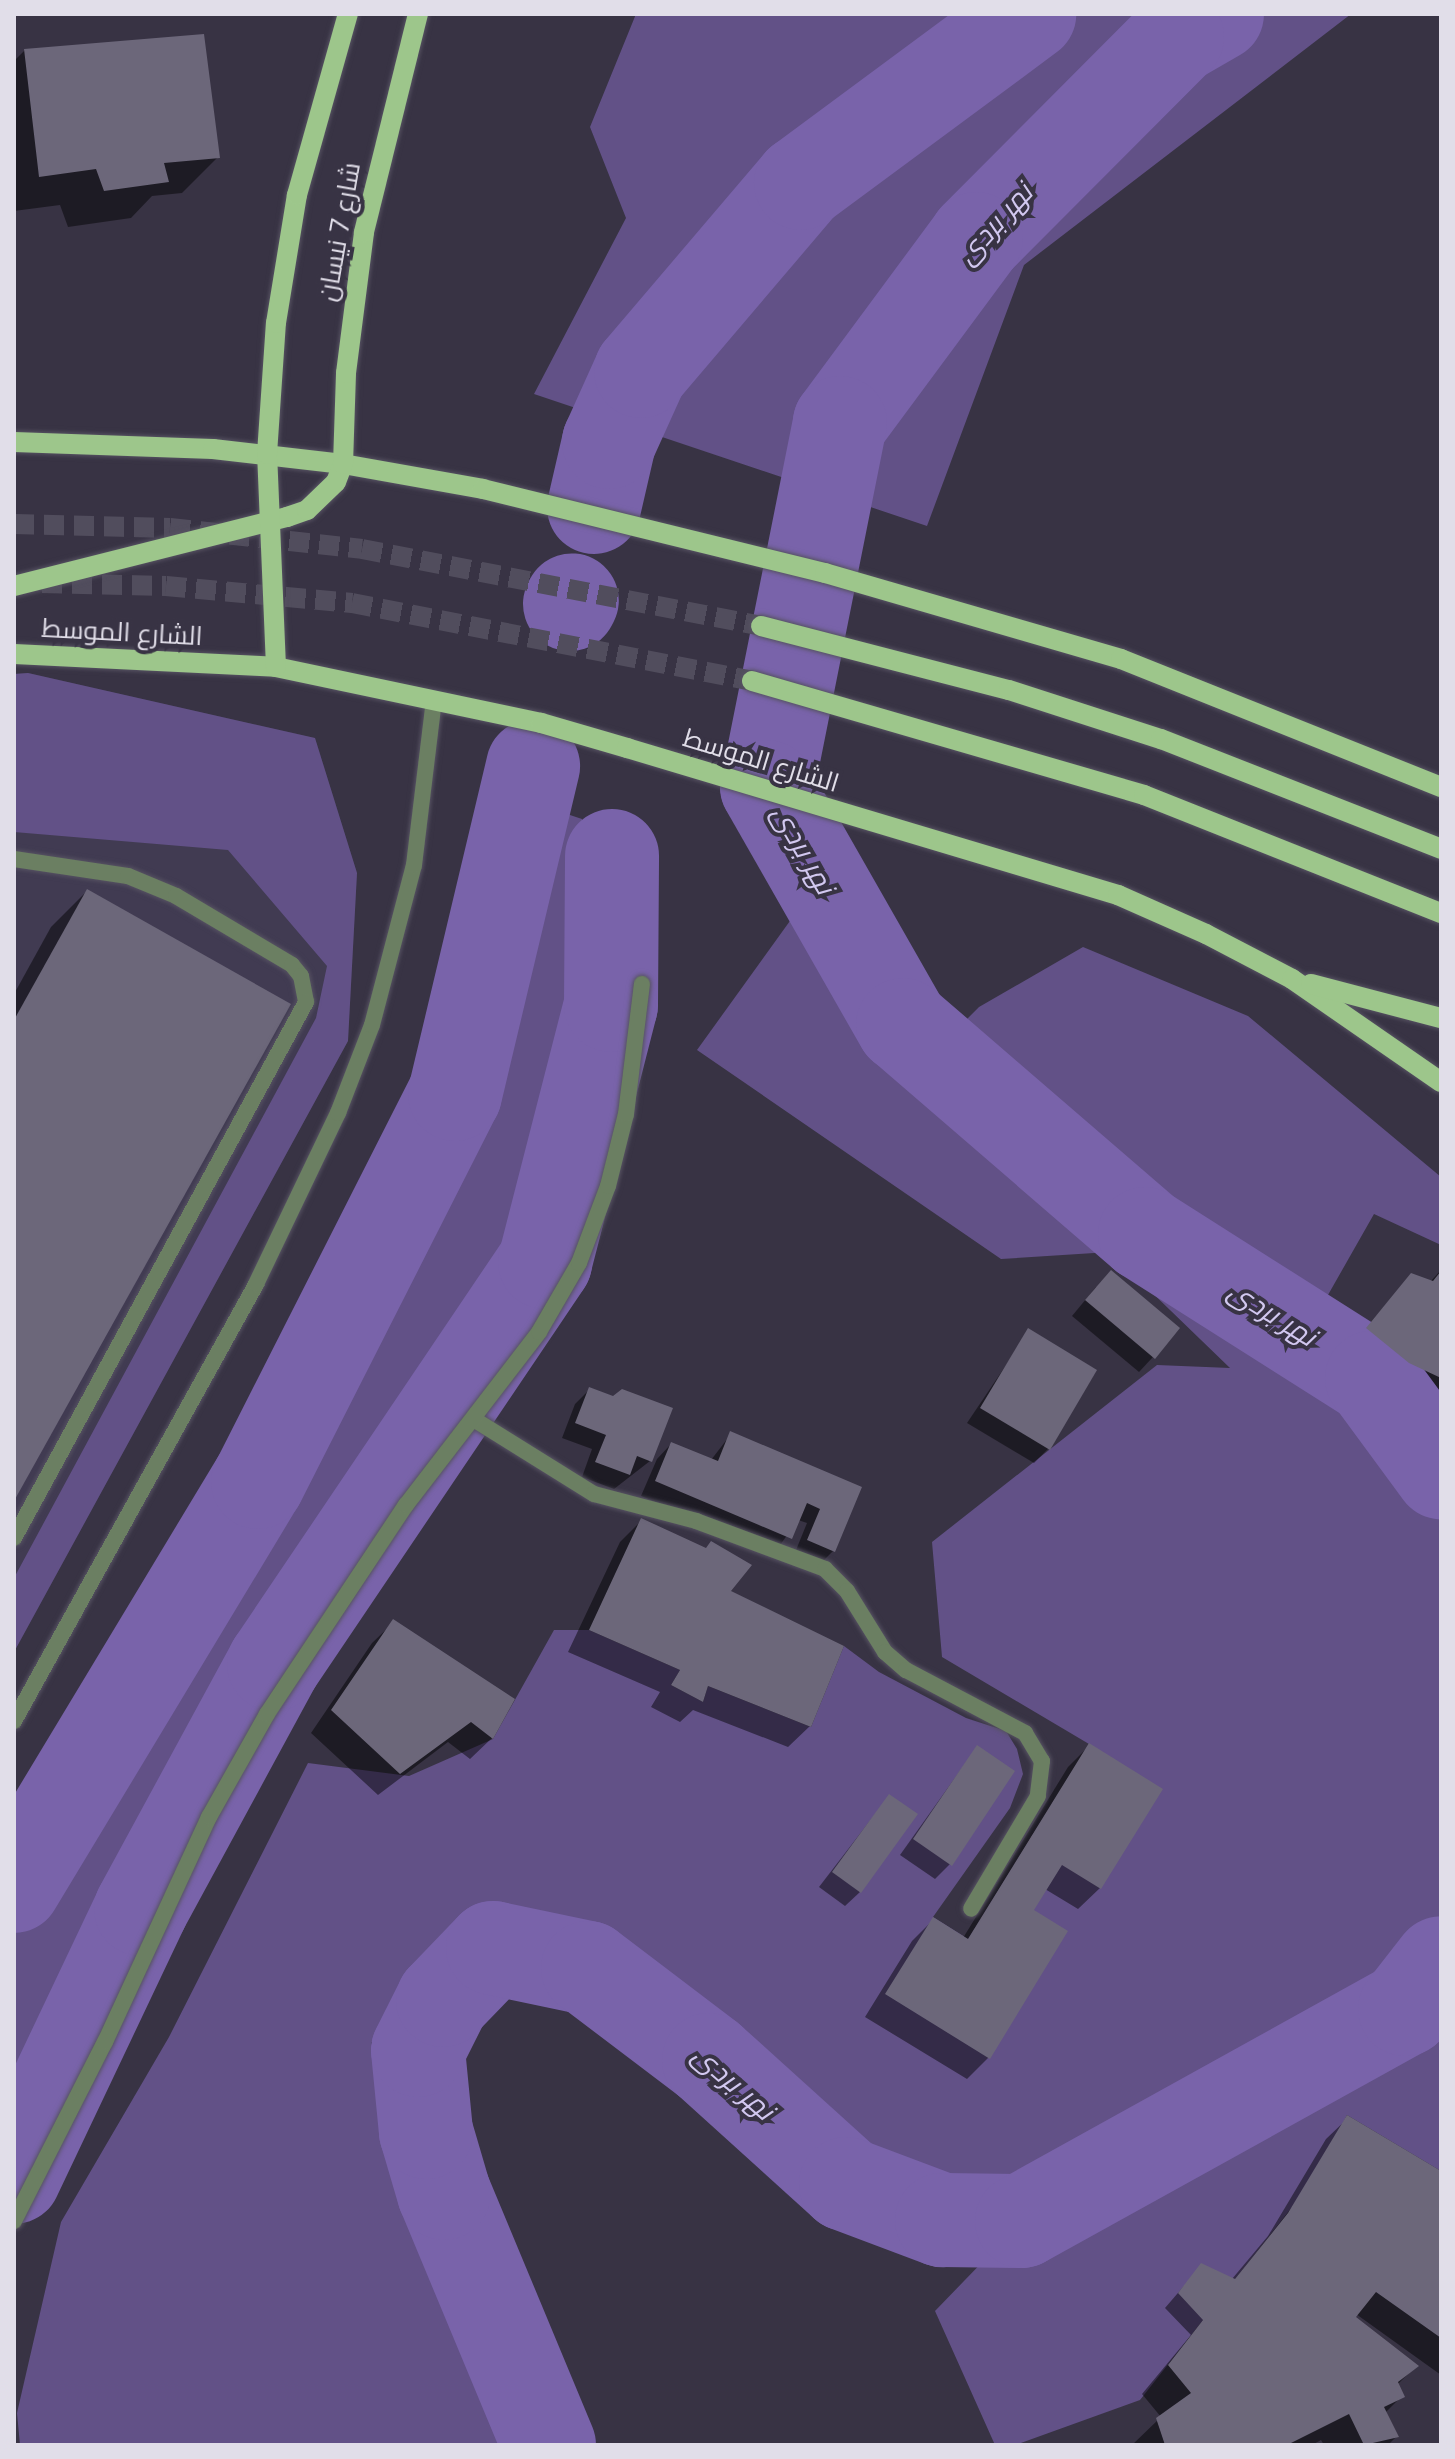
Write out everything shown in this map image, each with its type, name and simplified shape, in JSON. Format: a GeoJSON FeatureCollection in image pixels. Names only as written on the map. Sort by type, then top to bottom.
{"type":"FeatureCollection","features":[{"type":"Feature","properties":{"kind":"main road","name":"شارع 7 نيسان"},"geometry":{"type":"LineString","coordinates":[[276,667],[267,522],[267,454],[276,323],[291,224],[348,14]]}},
{"type":"Feature","properties":{"kind":"main road","name":"شارع 7 نيسان"},"geometry":{"type":"LineString","coordinates":[[343,464],[346,373],[364,232],[418,14]]}},
{"type":"Feature","properties":{"kind":"main road"},"geometry":{"type":"LineString","coordinates":[[14,442],[267,454],[483,489],[825,573],[1091,650],[1276,717],[1441,787]]}},
{"type":"Feature","properties":{"kind":"main road"},"geometry":{"type":"LineString","coordinates":[[14,586],[307,510],[324,498],[343,464]]}},
{"type":"Feature","properties":{"kind":"main road"},"geometry":{"type":"LineString","coordinates":[[761,626],[1009,690],[1148,735],[1441,849]]}},
{"type":"Feature","properties":{"kind":"main road","name":"الشارع الموسط"},"geometry":{"type":"LineString","coordinates":[[14,654],[276,667],[434,700],[556,727],[1118,895],[1292,979],[1441,1082]]}},
{"type":"Feature","properties":{"kind":"main road"},"geometry":{"type":"LineString","coordinates":[[752,681],[1144,795],[1441,913]]}},
{"type":"Feature","properties":{"kind":"main road"},"geometry":{"type":"LineString","coordinates":[[1292,979],[1441,1018]]}},
{"type":"Feature","properties":{"kind":"street"},"geometry":{"type":"LineString","coordinates":[[14,1721],[256,1284],[338,1113],[372,1025],[414,865],[434,700]]}},
{"type":"Feature","properties":{"kind":"street"},"geometry":{"type":"LineString","coordinates":[[14,859],[128,876],[176,896],[292,965],[301,976],[306,1002],[14,1538]]}},
{"type":"Feature","properties":{"kind":"street"},"geometry":{"type":"LineString","coordinates":[[14,2221],[105,2042],[209,1817],[267,1714],[406,1505],[475,1420],[539,1332],[579,1263],[608,1186],[626,1114],[642,984]]}},
{"type":"Feature","properties":{"kind":"street"},"geometry":{"type":"LineString","coordinates":[[475,1420],[594,1494],[696,1521],[825,1569],[847,1591],[885,1652],[906,1670],[1025,1733],[1042,1761],[1041,1787],[971,1909]]}},
{"type":"Feature","properties":{"kind":"shaded area"},"geometry":{"type":"Polygon","coordinates":[[[636,14],[1351,14],[1024,265],[927,526],[534,394],[626,218],[590,127],[636,14]]]}},
{"type":"Feature","properties":{"kind":"shaded area"},"geometry":{"type":"Polygon","coordinates":[[[28,673],[315,738],[357,873],[348,1041],[14,1652],[14,674],[28,673]]]}},
{"type":"Feature","properties":{"kind":"shaded area"},"geometry":{"type":"Polygon","coordinates":[[[28,673],[315,738],[357,873],[348,1041],[14,1652],[14,1578],[316,1018],[327,966],[228,850],[14,832],[14,674],[28,673]]]}},
{"type":"Feature","properties":{"kind":"shaded area"},"geometry":{"type":"Polygon","coordinates":[[[555,810],[582,819],[608,1005],[534,1262],[281,1639],[14,2163],[14,1932],[274,1503],[473,1097],[555,810]]]}},
{"type":"Feature","properties":{"kind":"shaded area"},"geometry":{"type":"Polygon","coordinates":[[[800,907],[881,1035],[1142,1254],[1231,1313],[1301,1373],[1372,1378],[1441,1401],[1441,2171],[1347,2115],[1311,2183],[1140,2400],[1015,2445],[995,2445],[935,2311],[1022,2221],[1020,2209],[931,2207],[850,2168],[653,1987],[575,1947],[518,1933],[445,1951],[371,2043],[403,2173],[522,2445],[20,2445],[17,2413],[61,2222],[169,2037],[308,1763],[409,1776],[493,1739],[554,1630],[589,1630],[680,1670],[671,1685],[703,1702],[708,1686],[811,1727],[844,1646],[879,1672],[966,1718],[1006,1731],[1017,1749],[1023,1774],[1010,1808],[933,1917],[968,1939],[1089,1744],[942,1657],[932,1542],[1157,1365],[1230,1368],[1110,1252],[1001,1259],[697,1050],[800,907]]]}},
{"type":"Feature","properties":{"kind":"shaded area"},"geometry":{"type":"Polygon","coordinates":[[[1083,947],[1248,1016],[1441,1177],[1441,1245],[1374,1214],[1320,1309],[956,1030],[979,1007],[1083,947]]]}},
{"type":"Feature","properties":{"kind":"building"},"geometry":{"type":"Polygon","coordinates":[[[204,34],[220,158],[164,163],[169,182],[104,191],[96,169],[39,177],[24,49],[204,34]]]}},
{"type":"Feature","properties":{"kind":"building"},"geometry":{"type":"Polygon","coordinates":[[[87,889],[291,1004],[14,1501],[14,1020],[87,889]]]}},
{"type":"Feature","properties":{"kind":"building"},"geometry":{"type":"Polygon","coordinates":[[[1111,1270],[1180,1328],[1155,1359],[1085,1300],[1111,1270]]]}},
{"type":"Feature","properties":{"kind":"building"},"geometry":{"type":"Polygon","coordinates":[[[1441,1271],[1441,1378],[1409,1363],[1366,1328],[1411,1273],[1433,1281],[1441,1271]]]}},
{"type":"Feature","properties":{"kind":"building"},"geometry":{"type":"Polygon","coordinates":[[[1028,1328],[1097,1370],[1050,1450],[980,1408],[1028,1328]]]}},
{"type":"Feature","properties":{"kind":"building"},"geometry":{"type":"Polygon","coordinates":[[[589,1387],[613,1396],[622,1389],[673,1408],[652,1462],[637,1456],[630,1475],[595,1462],[606,1435],[575,1423],[589,1387]]]}},
{"type":"Feature","properties":{"kind":"building"},"geometry":{"type":"Polygon","coordinates":[[[730,1431],[862,1487],[835,1552],[807,1540],[820,1509],[807,1503],[792,1539],[655,1481],[671,1442],[718,1461],[730,1431]]]}},
{"type":"Feature","properties":{"kind":"building"},"geometry":{"type":"Polygon","coordinates":[[[641,1518],[706,1548],[711,1541],[752,1565],[731,1591],[844,1646],[811,1727],[708,1686],[703,1702],[671,1685],[680,1670],[589,1630],[641,1518]]]}},
{"type":"Feature","properties":{"kind":"building"},"geometry":{"type":"Polygon","coordinates":[[[393,1619],[515,1699],[493,1739],[471,1722],[400,1774],[331,1710],[393,1619]]]}},
{"type":"Feature","properties":{"kind":"building"},"geometry":{"type":"Polygon","coordinates":[[[1089,1743],[1163,1789],[1101,1889],[1062,1865],[1034,1910],[1068,1931],[990,2059],[885,1994],[933,1917],[968,1939],[1089,1743]]]}},
{"type":"Feature","properties":{"kind":"building"},"geometry":{"type":"Polygon","coordinates":[[[977,1745],[1015,1771],[952,1866],[913,1839],[977,1745]]]}},
{"type":"Feature","properties":{"kind":"building"},"geometry":{"type":"Polygon","coordinates":[[[889,1794],[918,1814],[861,1893],[832,1872],[889,1794]]]}},
{"type":"Feature","properties":{"kind":"building"},"geometry":{"type":"Polygon","coordinates":[[[1347,2115],[1441,2171],[1441,2338],[1376,2292],[1356,2317],[1419,2366],[1398,2382],[1405,2397],[1384,2407],[1399,2437],[1364,2445],[1349,2414],[1287,2445],[1165,2445],[1156,2418],[1191,2393],[1168,2365],[1203,2320],[1178,2293],[1201,2263],[1235,2279],[1288,2213],[1347,2115]]]}},
{"type":"Feature","properties":{"kind":"waterway"},"geometry":{"type":"LineString","coordinates":[[594,507],[609,442],[641,371],[801,183],[1029,14]]}},
{"type":"Feature","properties":{"kind":"waterway","name":"نهر بردى"},"geometry":{"type":"LineString","coordinates":[[1217,14],[1177,37],[976,239],[840,423],[767,787],[903,1025],[1145,1234],[1372,1378],[1441,1472]]}},
{"type":"Feature","properties":{"kind":"waterway"},"geometry":{"type":"LineString","coordinates":[[570,604],[572,600]]}},
{"type":"Feature","properties":{"kind":"waterway"},"geometry":{"type":"LineString","coordinates":[[14,1886],[258,1482],[455,1094],[533,766]]}},
{"type":"Feature","properties":{"kind":"waterway"},"geometry":{"type":"LineString","coordinates":[[14,2177],[141,1909],[274,1664],[545,1262],[611,1005],[612,856]]}},
{"type":"Feature","properties":{"kind":"waterway","name":"نهر بردى"},"geometry":{"type":"LineString","coordinates":[[549,2445],[444,2193],[426,2132],[418,2050],[443,2000],[493,1948],[588,1968],[709,2060],[846,2184],[942,2220],[1022,2221],[1405,2009],[1441,1963]]}},
{"type":"Feature","properties":{"kind":"tunnel"},"geometry":{"type":"LineString","coordinates":[[14,524],[170,528],[362,549],[761,626]]}},
{"type":"Feature","properties":{"kind":"tunnel"},"geometry":{"type":"LineString","coordinates":[[42,583],[166,586],[352,603],[752,681]]}}]}
